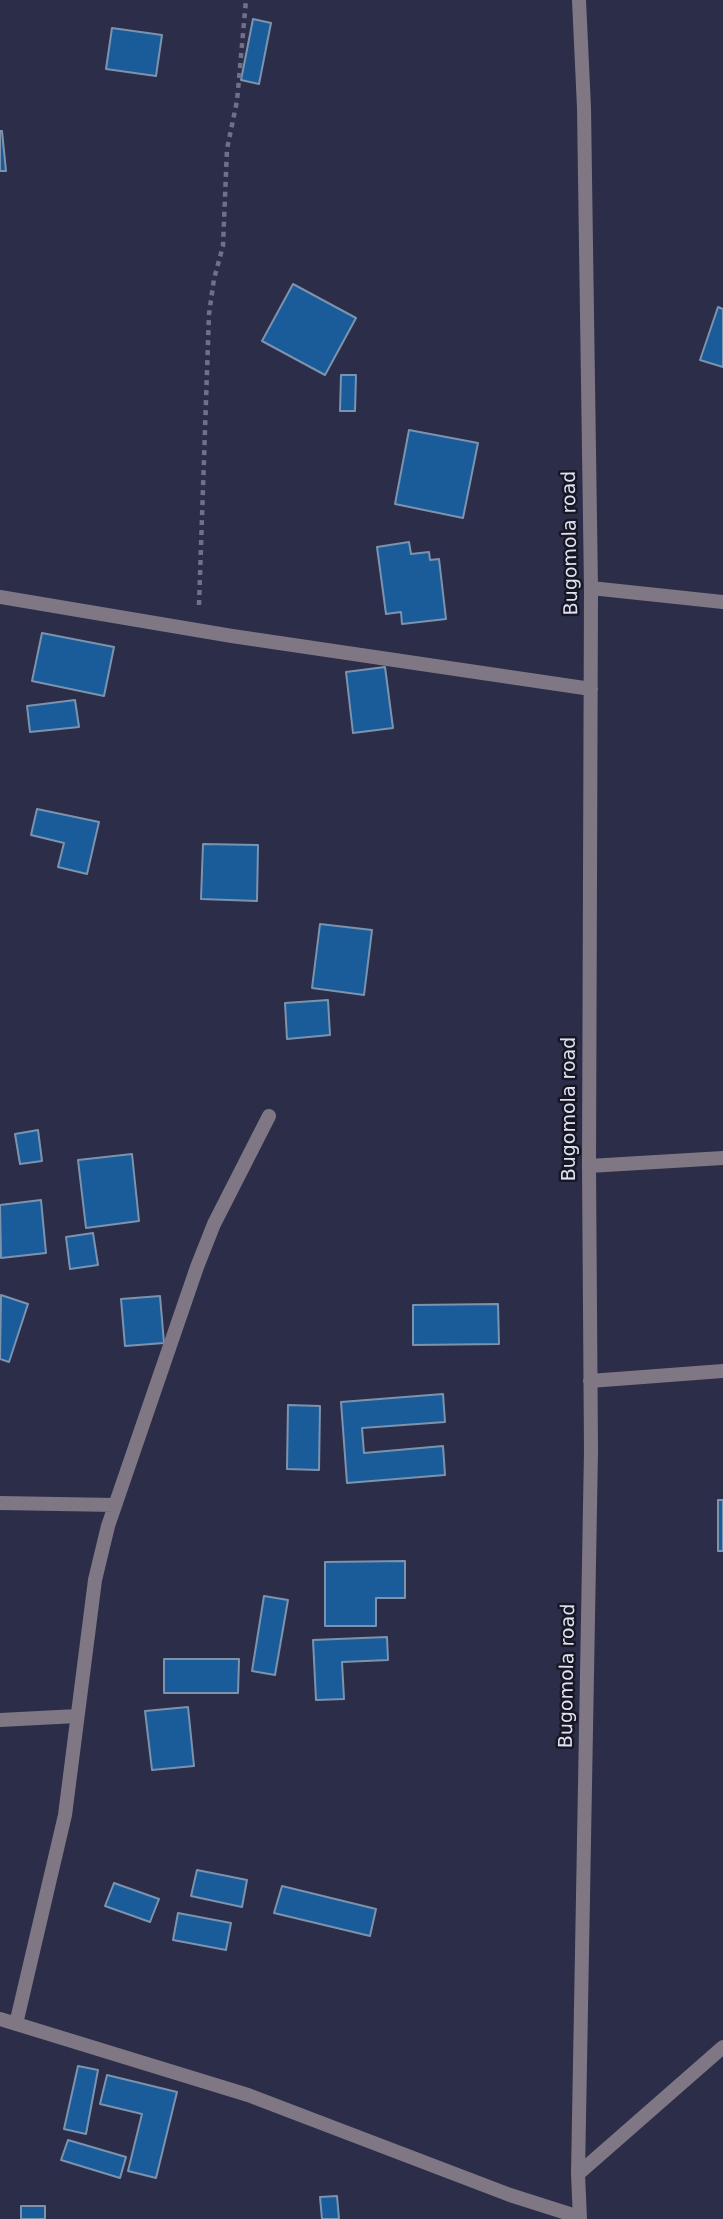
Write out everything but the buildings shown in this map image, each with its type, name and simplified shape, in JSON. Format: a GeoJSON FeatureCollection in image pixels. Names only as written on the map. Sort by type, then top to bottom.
{"type":"FeatureCollection","features":[{"type":"Feature","properties":{"kind":"street","name":"Bugomola road"},"geometry":{"type":"LineString","coordinates":[[579,0],[584,108],[591,588],[591,1465],[578,2174],[580,2218]]}},
{"type":"Feature","properties":{"kind":"street"},"geometry":{"type":"LineString","coordinates":[[591,588],[723,603]]}},
{"type":"Feature","properties":{"kind":"street"},"geometry":{"type":"LineString","coordinates":[[0,597],[198,630],[591,689]]}},
{"type":"Feature","properties":{"kind":"street"},"geometry":{"type":"LineString","coordinates":[[16,2024],[65,1815],[94,1580],[108,1525],[214,1224],[269,1116]]}},
{"type":"Feature","properties":{"kind":"street"},"geometry":{"type":"LineString","coordinates":[[589,1166],[723,1158]]}},
{"type":"Feature","properties":{"kind":"street"},"geometry":{"type":"LineString","coordinates":[[590,1381],[723,1371]]}},
{"type":"Feature","properties":{"kind":"street"},"geometry":{"type":"LineString","coordinates":[[0,1503],[115,1505]]}},
{"type":"Feature","properties":{"kind":"street"},"geometry":{"type":"LineString","coordinates":[[0,1720],[77,1716]]}},
{"type":"Feature","properties":{"kind":"street"},"geometry":{"type":"LineString","coordinates":[[0,2019],[248,2095],[510,2195],[580,2218]]}},
{"type":"Feature","properties":{"kind":"street"},"geometry":{"type":"LineString","coordinates":[[578,2174],[723,2047]]}},
{"type":"Feature","properties":{"kind":"path"},"geometry":{"type":"LineString","coordinates":[[198,630],[209,314],[214,279],[223,246],[227,149],[237,101],[246,0]]}}]}
